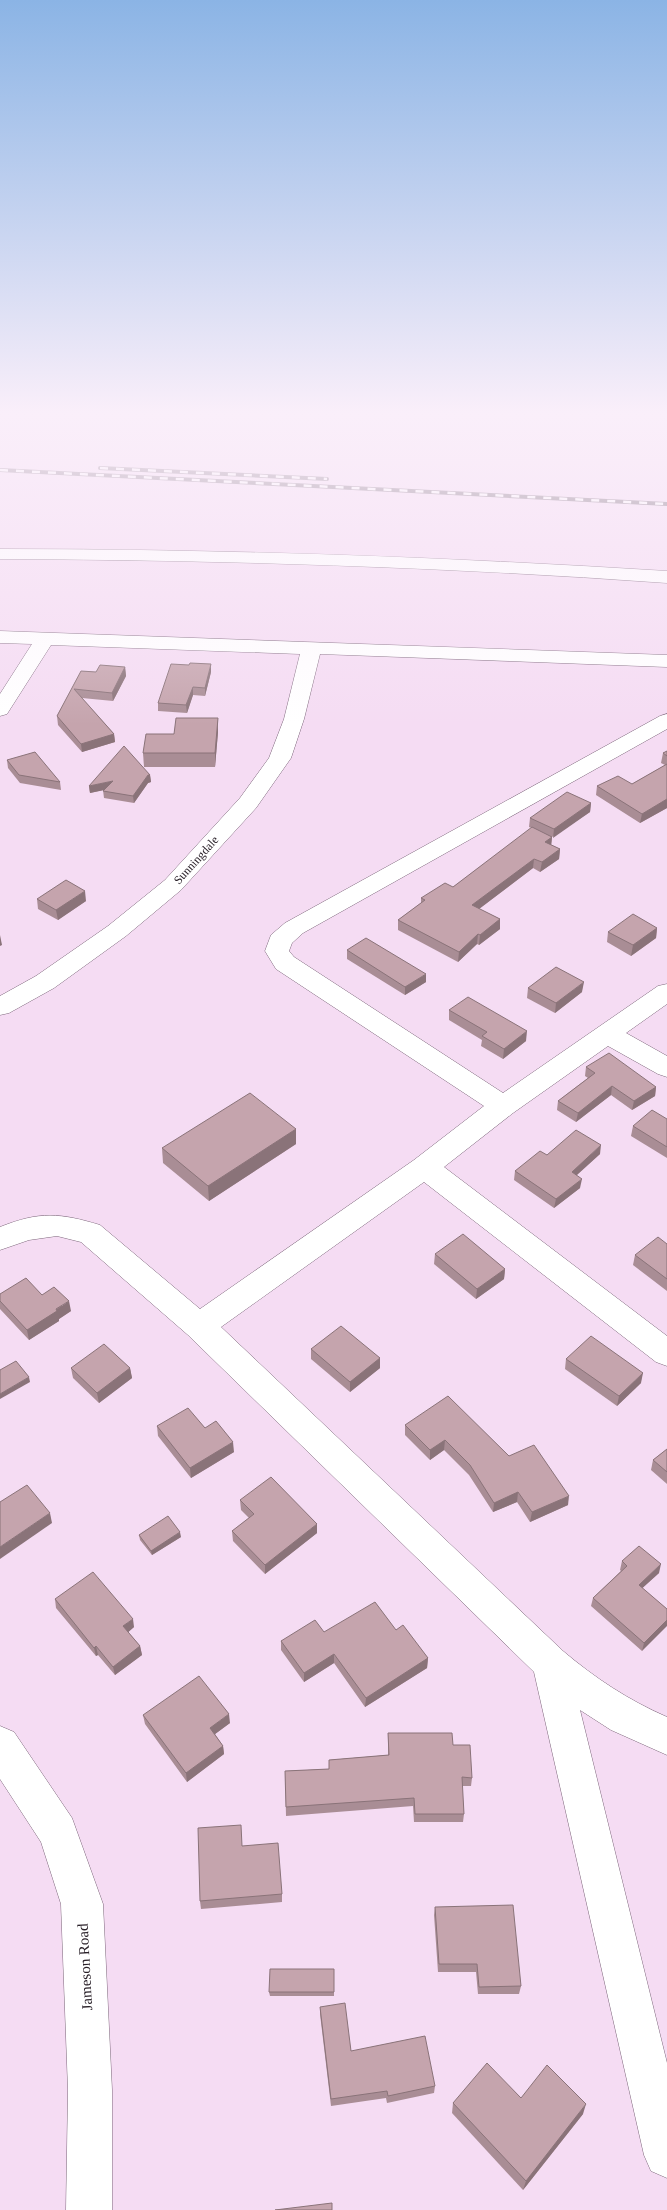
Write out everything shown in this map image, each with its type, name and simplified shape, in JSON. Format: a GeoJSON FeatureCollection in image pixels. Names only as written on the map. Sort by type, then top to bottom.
{"type":"FeatureCollection","features":[{"type":"Feature","properties":{"kind":"main road"},"geometry":{"type":"LineString","coordinates":[[0,554],[268,557],[667,575]]}},
{"type":"Feature","properties":{"kind":"main road"},"geometry":{"type":"LineString","coordinates":[[0,637],[666,664]]}},
{"type":"Feature","properties":{"kind":"main road"},"geometry":{"type":"LineString","coordinates":[[0,710],[45,639]]}},
{"type":"Feature","properties":{"kind":"main road","name":"Sunningdale"},"geometry":{"type":"LineString","coordinates":[[0,1007],[61,971],[117,931],[173,885],[248,803],[280,758],[294,718],[311,649]]}},
{"type":"Feature","properties":{"kind":"main road"},"geometry":{"type":"LineString","coordinates":[[502,1106],[285,963],[278,951],[280,940],[294,928],[667,720]]}},
{"type":"Feature","properties":{"kind":"main road"},"geometry":{"type":"LineString","coordinates":[[199,1326],[424,1167],[502,1106],[667,992]]}},
{"type":"Feature","properties":{"kind":"main road"},"geometry":{"type":"LineString","coordinates":[[608,1034],[667,1068]]}},
{"type":"Feature","properties":{"kind":"main road"},"geometry":{"type":"LineString","coordinates":[[424,1167],[667,1353]]}},
{"type":"Feature","properties":{"kind":"main road"},"geometry":{"type":"LineString","coordinates":[[0,1239],[25,1228],[57,1225],[90,1233],[199,1326],[550,1663],[579,1688],[624,1718],[667,1736]]}},
{"type":"Feature","properties":{"kind":"main road"},"geometry":{"type":"LineString","coordinates":[[550,1663],[667,2156]]}},
{"type":"Feature","properties":{"kind":"main road","name":"Jameson Road"},"geometry":{"type":"LineString","coordinates":[[0,1745],[58,1832],[82,1904],[90,2090],[89,2210]]}},
{"type":"Feature","properties":{"kind":"building"},"geometry":{"type":"Polygon","coordinates":[[[190,663],[211,664],[205,688],[193,687],[186,705],[158,703],[171,664],[189,665],[190,663]]]}},
{"type":"Feature","properties":{"kind":"building"},"geometry":{"type":"Polygon","coordinates":[[[100,665],[125,667],[112,693],[74,689],[114,734],[81,744],[57,716],[81,671],[96,672],[100,665]]]}},
{"type":"Feature","properties":{"kind":"building"},"geometry":{"type":"Polygon","coordinates":[[[176,718],[218,718],[215,753],[143,753],[146,734],[174,734],[176,718]]]}},
{"type":"Feature","properties":{"kind":"building"},"geometry":{"type":"Polygon","coordinates":[[[124,746],[150,775],[148,775],[133,796],[103,791],[113,781],[89,786],[124,746]]]}},
{"type":"Feature","properties":{"kind":"building"},"geometry":{"type":"Polygon","coordinates":[[[35,752],[60,782],[19,775],[7,760],[35,752]]]}},
{"type":"Feature","properties":{"kind":"building"},"geometry":{"type":"Polygon","coordinates":[[[667,764],[667,799],[642,814],[597,786],[618,776],[632,784],[667,764]]]}},
{"type":"Feature","properties":{"kind":"building"},"geometry":{"type":"Polygon","coordinates":[[[567,792],[591,803],[554,829],[530,818],[567,792]]]}},
{"type":"Feature","properties":{"kind":"building"},"geometry":{"type":"Polygon","coordinates":[[[532,827],[552,837],[545,842],[560,849],[542,862],[534,859],[472,905],[500,919],[480,935],[478,934],[459,952],[398,920],[425,900],[421,898],[445,883],[453,887],[532,827]]]}},
{"type":"Feature","properties":{"kind":"building"},"geometry":{"type":"Polygon","coordinates":[[[66,880],[85,891],[56,910],[37,899],[66,880]]]}},
{"type":"Feature","properties":{"kind":"building"},"geometry":{"type":"Polygon","coordinates":[[[633,914],[657,928],[633,945],[608,932],[633,914]]]}},
{"type":"Feature","properties":{"kind":"building"},"geometry":{"type":"Polygon","coordinates":[[[366,938],[426,974],[405,987],[347,950],[366,938]]]}},
{"type":"Feature","properties":{"kind":"building"},"geometry":{"type":"Polygon","coordinates":[[[556,967],[584,982],[556,1003],[528,988],[556,967]]]}},
{"type":"Feature","properties":{"kind":"building"},"geometry":{"type":"Polygon","coordinates":[[[468,997],[527,1031],[504,1049],[482,1036],[487,1032],[449,1010],[468,997]]]}},
{"type":"Feature","properties":{"kind":"building"},"geometry":{"type":"Polygon","coordinates":[[[609,1053],[656,1087],[634,1101],[612,1086],[578,1113],[558,1101],[595,1073],[586,1067],[609,1053]]]}},
{"type":"Feature","properties":{"kind":"building"},"geometry":{"type":"Polygon","coordinates":[[[250,1093],[296,1129],[208,1186],[162,1148],[250,1093]]]}},
{"type":"Feature","properties":{"kind":"building"},"geometry":{"type":"Polygon","coordinates":[[[652,1110],[667,1119],[667,1147],[633,1126],[652,1110]]]}},
{"type":"Feature","properties":{"kind":"building"},"geometry":{"type":"Polygon","coordinates":[[[576,1130],[601,1145],[572,1172],[582,1179],[556,1199],[515,1171],[540,1151],[547,1155],[576,1130]]]}},
{"type":"Feature","properties":{"kind":"building"},"geometry":{"type":"Polygon","coordinates":[[[463,1234],[505,1269],[477,1289],[435,1254],[463,1234]]]}},
{"type":"Feature","properties":{"kind":"building"},"geometry":{"type":"Polygon","coordinates":[[[658,1237],[667,1244],[667,1279],[635,1255],[658,1237]]]}},
{"type":"Feature","properties":{"kind":"building"},"geometry":{"type":"Polygon","coordinates":[[[26,1278],[42,1295],[54,1287],[69,1301],[27,1330],[0,1301],[0,1294],[26,1278]]]}},
{"type":"Feature","properties":{"kind":"building"},"geometry":{"type":"Polygon","coordinates":[[[341,1326],[380,1358],[350,1382],[311,1349],[341,1326]]]}},
{"type":"Feature","properties":{"kind":"building"},"geometry":{"type":"Polygon","coordinates":[[[591,1336],[643,1373],[619,1396],[566,1359],[591,1336]]]}},
{"type":"Feature","properties":{"kind":"building"},"geometry":{"type":"Polygon","coordinates":[[[104,1344],[130,1368],[97,1393],[71,1368],[104,1344]]]}},
{"type":"Feature","properties":{"kind":"building"},"geometry":{"type":"Polygon","coordinates":[[[16,1361],[29,1377],[0,1394],[0,1370],[16,1361]]]}},
{"type":"Feature","properties":{"kind":"building"},"geometry":{"type":"Polygon","coordinates":[[[448,1396],[509,1456],[534,1445],[569,1496],[532,1512],[518,1492],[494,1503],[470,1465],[445,1440],[430,1450],[405,1425],[448,1396]]]}},
{"type":"Feature","properties":{"kind":"building"},"geometry":{"type":"Polygon","coordinates":[[[188,1408],[205,1428],[216,1421],[233,1442],[190,1468],[157,1426],[188,1408]]]}},
{"type":"Feature","properties":{"kind":"building"},"geometry":{"type":"Polygon","coordinates":[[[667,1449],[667,1472],[653,1460],[667,1449]]]}},
{"type":"Feature","properties":{"kind":"building"},"geometry":{"type":"Polygon","coordinates":[[[271,1477],[317,1524],[265,1565],[232,1531],[254,1514],[240,1500],[271,1477]]]}},
{"type":"Feature","properties":{"kind":"building"},"geometry":{"type":"Polygon","coordinates":[[[27,1485],[50,1513],[0,1547],[0,1502],[27,1485]]]}},
{"type":"Feature","properties":{"kind":"building"},"geometry":{"type":"Polygon","coordinates":[[[168,1516],[180,1532],[151,1551],[139,1535],[168,1516]]]}},
{"type":"Feature","properties":{"kind":"building"},"geometry":{"type":"Polygon","coordinates":[[[639,1546],[661,1564],[639,1585],[667,1609],[667,1620],[644,1643],[593,1598],[627,1566],[622,1561],[639,1546]]]}},
{"type":"Feature","properties":{"kind":"building"},"geometry":{"type":"Polygon","coordinates":[[[93,1572],[133,1619],[123,1626],[140,1646],[113,1667],[96,1646],[94,1648],[55,1599],[93,1572]]]}},
{"type":"Feature","properties":{"kind":"building"},"geometry":{"type":"Polygon","coordinates":[[[375,1602],[396,1630],[403,1625],[428,1658],[366,1698],[334,1654],[304,1673],[281,1641],[315,1620],[324,1632],[375,1602]]]}},
{"type":"Feature","properties":{"kind":"building"},"geometry":{"type":"Polygon","coordinates":[[[199,1676],[229,1714],[210,1728],[223,1746],[186,1773],[143,1715],[199,1676]]]}},
{"type":"Feature","properties":{"kind":"building"},"geometry":{"type":"Polygon","coordinates":[[[388,1733],[452,1733],[453,1745],[470,1745],[472,1778],[462,1777],[464,1814],[415,1814],[414,1798],[286,1807],[285,1771],[329,1769],[329,1760],[389,1755],[388,1733]]]}},
{"type":"Feature","properties":{"kind":"building"},"geometry":{"type":"Polygon","coordinates":[[[241,1825],[242,1846],[278,1843],[282,1894],[200,1901],[198,1828],[241,1825]]]}},
{"type":"Feature","properties":{"kind":"building"},"geometry":{"type":"Polygon","coordinates":[[[513,1905],[521,1986],[479,1987],[477,1964],[439,1964],[435,1907],[513,1905]]]}},
{"type":"Feature","properties":{"kind":"building"},"geometry":{"type":"Polygon","coordinates":[[[270,1969],[334,1969],[334,1992],[269,1992],[270,1969]]]}},
{"type":"Feature","properties":{"kind":"building"},"geometry":{"type":"Polygon","coordinates":[[[345,2003],[351,2051],[425,2036],[435,2086],[388,2096],[387,2091],[331,2099],[320,2007],[345,2003]]]}},
{"type":"Feature","properties":{"kind":"building"},"geometry":{"type":"Polygon","coordinates":[[[487,2063],[521,2098],[547,2065],[586,2104],[526,2181],[453,2103],[487,2063]]]}},
{"type":"Feature","properties":{"kind":"building"},"geometry":{"type":"Polygon","coordinates":[[[332,2203],[332,2210],[275,2210],[332,2203]]]}}]}
